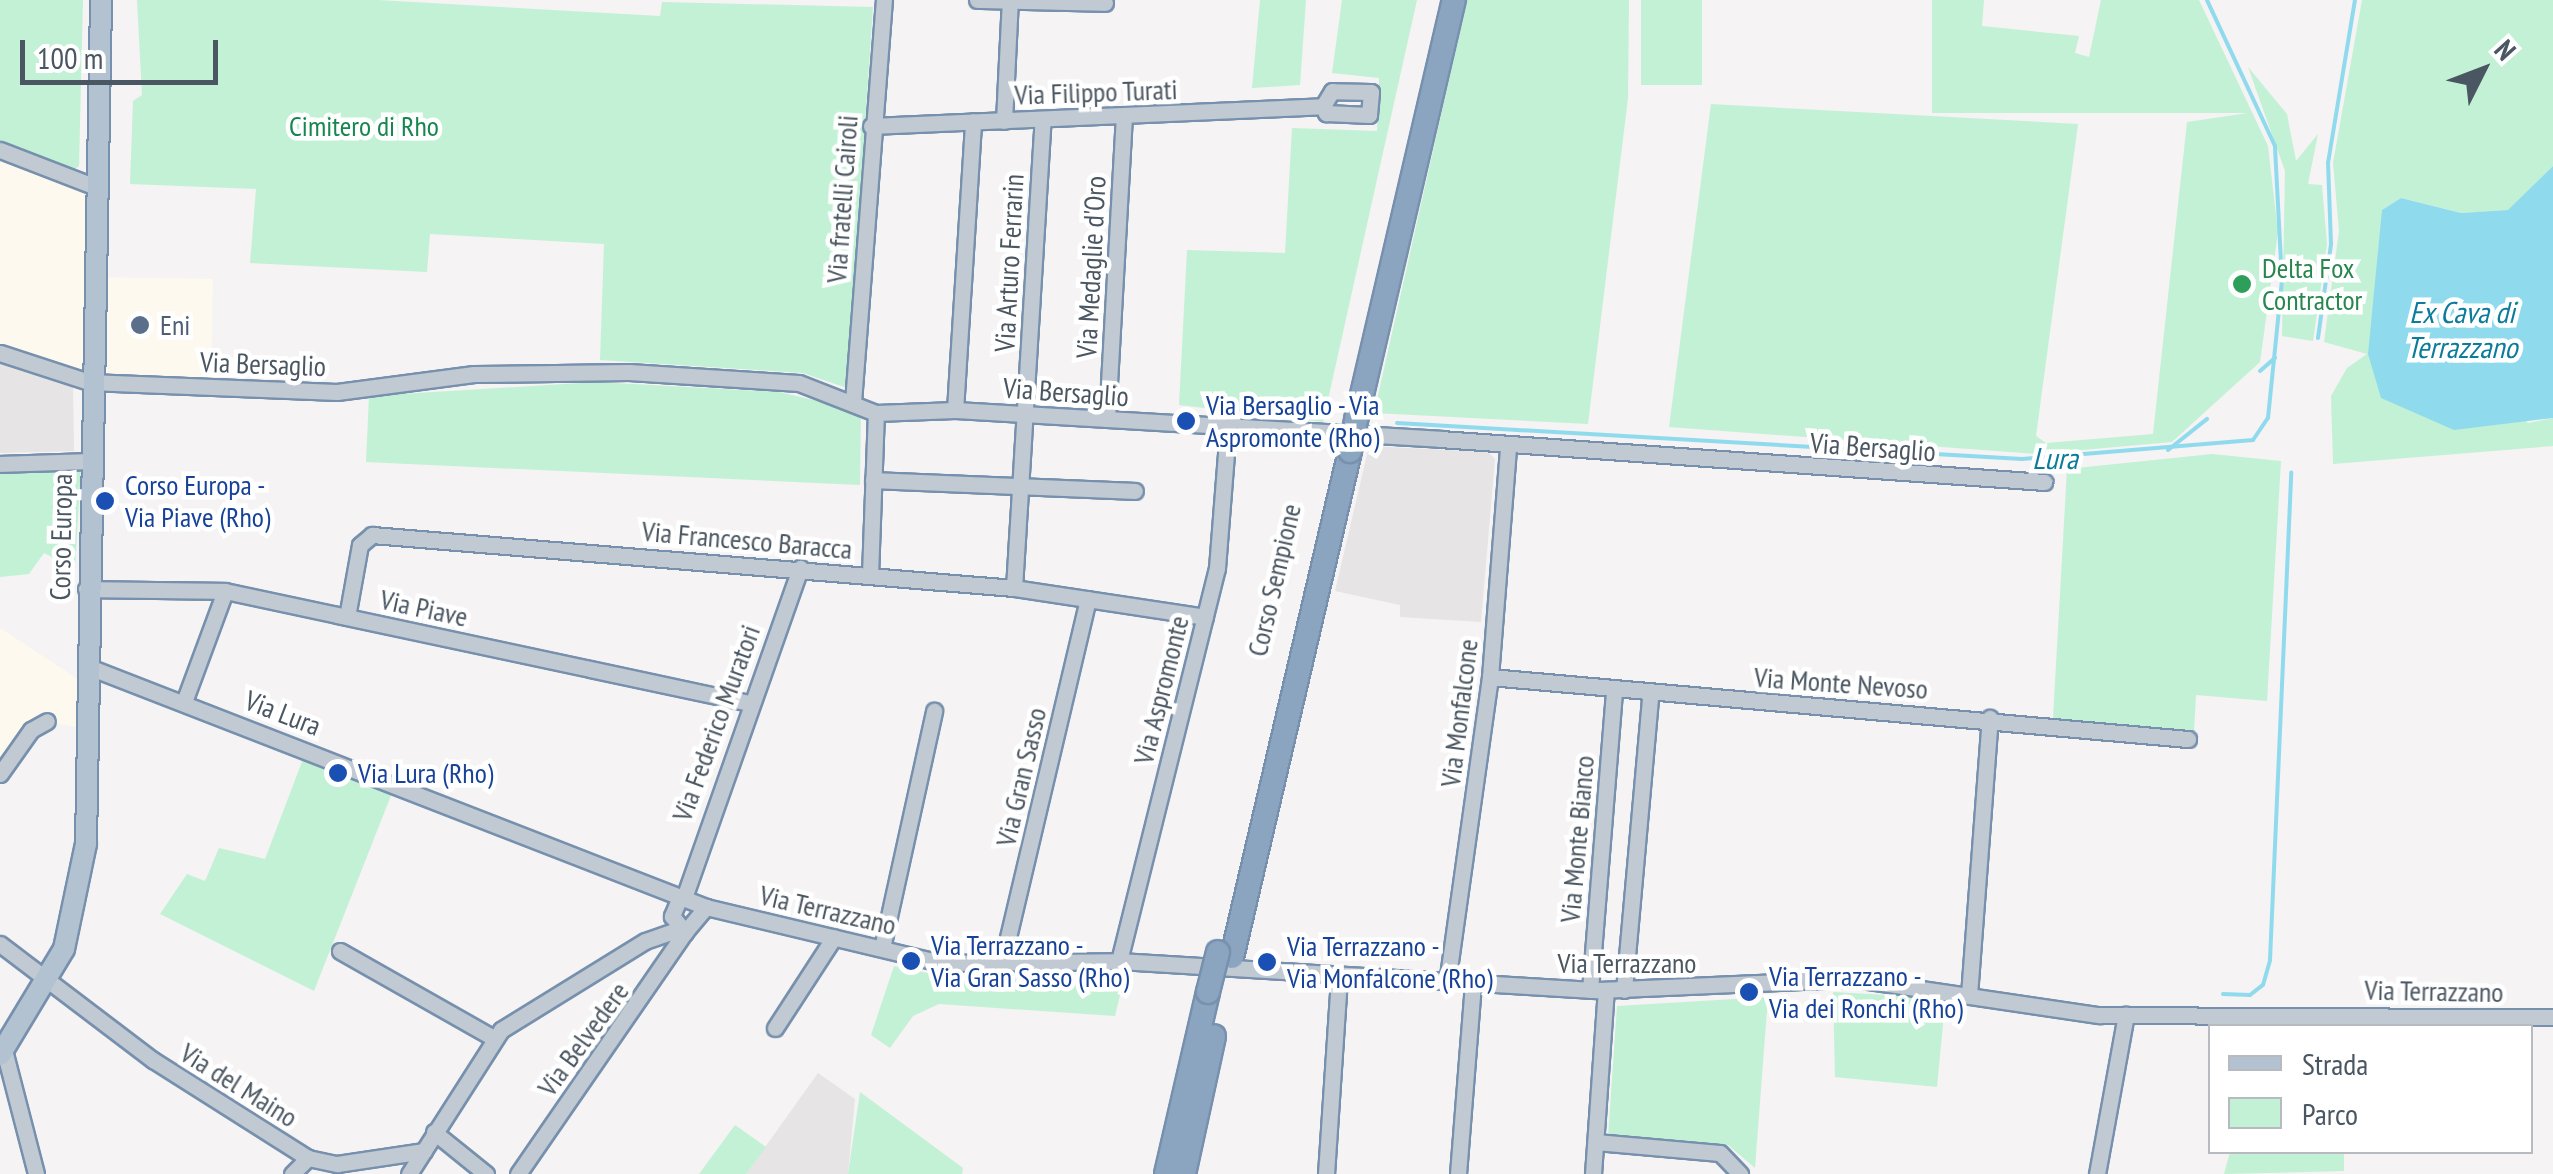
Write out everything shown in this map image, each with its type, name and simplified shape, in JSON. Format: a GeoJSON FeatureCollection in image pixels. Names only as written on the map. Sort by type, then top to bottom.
{"type":"FeatureCollection","features":[{"type":"Feature","properties":{"kind":"highway","name":"Corso Sempione"},"geometry":{"type":"LineString","coordinates":[[1166,1174],[1216,994],[1343,450],[1438,0]]}},
{"type":"Feature","properties":{"kind":"highway","name":"Corso Sempione"},"geometry":{"type":"LineString","coordinates":[[1350,415],[1454,0]]}},
{"type":"Feature","properties":{"kind":"highway","name":"Corso Sempione"},"geometry":{"type":"LineString","coordinates":[[1184,1174],[1216,994]]}},
{"type":"Feature","properties":{"kind":"main road","name":"Corso Europa"},"geometry":{"type":"LineString","coordinates":[[2,1053],[50,982],[80,896],[86,844],[89,382],[101,0]]}},
{"type":"Feature","properties":{"kind":"street","name":"Via fratelli Cairoli"},"geometry":{"type":"LineString","coordinates":[[852,402],[884,0]]}},
{"type":"Feature","properties":{"kind":"street"},"geometry":{"type":"LineString","coordinates":[[977,0],[1104,3]]}},
{"type":"Feature","properties":{"kind":"street"},"geometry":{"type":"LineString","coordinates":[[1004,122],[1010,1]]}},
{"type":"Feature","properties":{"kind":"street","name":"Via Filippo Turati"},"geometry":{"type":"LineString","coordinates":[[871,126],[1124,118],[1323,106]]}},
{"type":"Feature","properties":{"kind":"street","name":"Via Medaglie d'Oro"},"geometry":{"type":"LineString","coordinates":[[1106,420],[1124,118]]}},
{"type":"Feature","properties":{"kind":"street","name":"Via Arturo Ferrarin"},"geometry":{"type":"LineString","coordinates":[[1014,588],[1043,120]]}},
{"type":"Feature","properties":{"kind":"street"},"geometry":{"type":"LineString","coordinates":[[955,410],[973,122]]}},
{"type":"Feature","properties":{"kind":"street"},"geometry":{"type":"LineString","coordinates":[[0,150],[96,187]]}},
{"type":"Feature","properties":{"kind":"street","name":"Via Bersaglio"},"geometry":{"type":"LineString","coordinates":[[0,353],[89,382],[337,392],[474,374],[629,372],[799,383],[876,413],[955,410],[1026,414],[2044,482]]}},
{"type":"Feature","properties":{"kind":"street"},"geometry":{"type":"LineString","coordinates":[[870,575],[876,413]]}},
{"type":"Feature","properties":{"kind":"street","name":"Via Aspromonte"},"geometry":{"type":"LineString","coordinates":[[1120,961],[1205,617],[1228,428]]}},
{"type":"Feature","properties":{"kind":"street","name":"Via Monfalcone"},"geometry":{"type":"LineString","coordinates":[[1447,983],[1490,677],[1508,448]]}},
{"type":"Feature","properties":{"kind":"street"},"geometry":{"type":"LineString","coordinates":[[0,464],[91,461]]}},
{"type":"Feature","properties":{"kind":"street"},"geometry":{"type":"LineString","coordinates":[[873,480],[1135,491]]}},
{"type":"Feature","properties":{"kind":"street","name":"Via Francesco Baracca"},"geometry":{"type":"LineString","coordinates":[[347,618],[360,546],[372,535],[1014,588],[1205,617]]}},
{"type":"Feature","properties":{"kind":"street","name":"Via Federico Muratori"},"geometry":{"type":"LineString","coordinates":[[645,940],[683,896],[749,702],[800,568]]}},
{"type":"Feature","properties":{"kind":"street","name":"Via Piave"},"geometry":{"type":"LineString","coordinates":[[86,589],[225,592],[749,702]]}},
{"type":"Feature","properties":{"kind":"street"},"geometry":{"type":"LineString","coordinates":[[184,702],[225,592]]}},
{"type":"Feature","properties":{"kind":"street","name":"Via Gran Sasso"},"geometry":{"type":"LineString","coordinates":[[1001,966],[1088,600]]}},
{"type":"Feature","properties":{"kind":"street","name":"Via Lura"},"geometry":{"type":"LineString","coordinates":[[89,667],[706,907]]}},
{"type":"Feature","properties":{"kind":"street","name":"Via Monte Nevoso"},"geometry":{"type":"LineString","coordinates":[[1490,677],[1650,696],[1990,718],[2188,739]]}},
{"type":"Feature","properties":{"kind":"street","name":"Via Monte Bianco"},"geometry":{"type":"LineString","coordinates":[[1593,1174],[1598,990],[1614,692]]}},
{"type":"Feature","properties":{"kind":"street"},"geometry":{"type":"LineString","coordinates":[[1624,990],[1650,696]]}},
{"type":"Feature","properties":{"kind":"street"},"geometry":{"type":"LineString","coordinates":[[882,948],[934,711]]}},
{"type":"Feature","properties":{"kind":"street"},"geometry":{"type":"LineString","coordinates":[[1969,994],[1990,718]]}},
{"type":"Feature","properties":{"kind":"street"},"geometry":{"type":"LineString","coordinates":[[0,774],[31,730],[47,721]]}},
{"type":"Feature","properties":{"kind":"street","name":"Via Terrazzano"},"geometry":{"type":"LineString","coordinates":[[706,907],[882,948],[1001,966],[1120,961],[1598,990],[1854,979],[2126,1015],[2553,1017]]}},
{"type":"Feature","properties":{"kind":"street","name":"Via Belvedere"},"geometry":{"type":"LineString","coordinates":[[518,1174],[683,930],[706,907]]}},
{"type":"Feature","properties":{"kind":"street"},"geometry":{"type":"LineString","coordinates":[[410,1174],[494,1038],[645,940],[683,930],[672,913]]}},
{"type":"Feature","properties":{"kind":"street"},"geometry":{"type":"LineString","coordinates":[[775,1028],[834,937]]}},
{"type":"Feature","properties":{"kind":"street","name":"Via del Maino"},"geometry":{"type":"LineString","coordinates":[[0,944],[153,1060],[308,1158],[337,1164],[424,1151]]}},
{"type":"Feature","properties":{"kind":"street"},"geometry":{"type":"LineString","coordinates":[[340,950],[494,1038]]}},
{"type":"Feature","properties":{"kind":"street"},"geometry":{"type":"LineString","coordinates":[[1326,1174],[1339,977]]}},
{"type":"Feature","properties":{"kind":"street"},"geometry":{"type":"LineString","coordinates":[[1458,1174],[1473,984]]}},
{"type":"Feature","properties":{"kind":"street"},"geometry":{"type":"LineString","coordinates":[[2097,1174],[2126,1015]]}},
{"type":"Feature","properties":{"kind":"street"},"geometry":{"type":"LineString","coordinates":[[2,1053],[36,1174]]}},
{"type":"Feature","properties":{"kind":"street"},"geometry":{"type":"LineString","coordinates":[[434,1132],[486,1174]]}},
{"type":"Feature","properties":{"kind":"street"},"geometry":{"type":"LineString","coordinates":[[1596,1142],[1720,1154],[1740,1174]]}},
{"type":"Feature","properties":{"kind":"street"},"geometry":{"type":"LineString","coordinates":[[292,1174],[308,1158]]}},
{"type":"Feature","properties":{"kind":"shaded area"},"geometry":{"type":"Polygon","coordinates":[[[0,152],[93,189],[87,379],[0,351],[0,152]]]}},
{"type":"Feature","properties":{"kind":"shaded area"},"geometry":{"type":"Polygon","coordinates":[[[96,277],[213,279],[211,381],[94,379],[96,277]]]}},
{"type":"Feature","properties":{"kind":"shaded area"},"geometry":{"type":"Polygon","coordinates":[[[0,362],[73,387],[74,451],[0,453],[0,362]]]}},
{"type":"Feature","properties":{"kind":"shaded area"},"geometry":{"type":"Polygon","coordinates":[[[1369,446],[1488,452],[1495,459],[1481,622],[1400,617],[1400,605],[1335,591],[1369,446]]]}},
{"type":"Feature","properties":{"kind":"shaded area"},"geometry":{"type":"Polygon","coordinates":[[[0,628],[87,685],[87,729],[47,722],[0,773],[0,628]]]}},
{"type":"Feature","properties":{"kind":"shaded area"},"geometry":{"type":"Polygon","coordinates":[[[818,1073],[855,1099],[848,1174],[746,1174],[818,1073]]]}},
{"type":"Feature","properties":{"kind":"green space"},"geometry":{"type":"Polygon","coordinates":[[[0,0],[83,0],[79,166],[72,171],[0,141],[0,0]]]}},
{"type":"Feature","properties":{"kind":"green space","name":"Cimitero di Rho"},"geometry":{"type":"Polygon","coordinates":[[[137,0],[378,0],[660,16],[662,2],[873,7],[847,388],[803,373],[600,360],[604,244],[430,234],[427,272],[250,263],[256,189],[130,184],[133,101],[142,95],[137,0]]]}},
{"type":"Feature","properties":{"kind":"green space"},"geometry":{"type":"Polygon","coordinates":[[[1260,0],[1306,0],[1300,85],[1252,88],[1260,0]]]}},
{"type":"Feature","properties":{"kind":"green space"},"geometry":{"type":"Polygon","coordinates":[[[1342,0],[1417,0],[1323,422],[1179,405],[1187,250],[1285,253],[1292,128],[1377,131],[1379,78],[1332,73],[1342,0]]]}},
{"type":"Feature","properties":{"kind":"green space"},"geometry":{"type":"Polygon","coordinates":[[[1467,0],[1629,0],[1628,98],[1588,424],[1374,413],[1467,0]]]}},
{"type":"Feature","properties":{"kind":"green space"},"geometry":{"type":"Polygon","coordinates":[[[1641,0],[1702,0],[1702,85],[1641,85],[1641,0]]]}},
{"type":"Feature","properties":{"kind":"green space"},"geometry":{"type":"Polygon","coordinates":[[[1932,0],[1984,0],[1982,26],[2079,36],[2075,53],[2089,57],[2101,0],[2199,0],[2268,146],[2278,232],[2260,362],[2172,442],[2037,454],[1669,427],[1711,104],[2078,124],[2036,436],[2046,443],[2153,434],[2187,122],[2248,113],[1932,113],[1932,0]]]}},
{"type":"Feature","properties":{"kind":"green space"},"geometry":{"type":"Polygon","coordinates":[[[2362,0],[2553,0],[2553,166],[2509,210],[2461,213],[2401,198],[2382,210],[2382,243],[2528,423],[2553,418],[2553,446],[2333,464],[2331,396],[2347,368],[2367,354],[2324,342],[2339,231],[2333,163],[2362,0]]]}},
{"type":"Feature","properties":{"kind":"green space"},"geometry":{"type":"Polygon","coordinates":[[[2248,67],[2287,114],[2296,161],[2318,134],[2308,184],[2322,185],[2327,244],[2313,341],[2282,336],[2285,171],[2248,67]]]}},
{"type":"Feature","properties":{"kind":"green space"},"geometry":{"type":"Polygon","coordinates":[[[597,382],[779,392],[861,411],[860,485],[366,462],[369,396],[597,382]]]}},
{"type":"Feature","properties":{"kind":"green space"},"geometry":{"type":"Polygon","coordinates":[[[2212,454],[2281,461],[2267,701],[2196,695],[2194,732],[2053,718],[2067,469],[2212,454]]]}},
{"type":"Feature","properties":{"kind":"green space"},"geometry":{"type":"Polygon","coordinates":[[[81,467],[75,569],[44,553],[29,574],[0,577],[0,470],[81,467]]]}},
{"type":"Feature","properties":{"kind":"green space"},"geometry":{"type":"Polygon","coordinates":[[[303,759],[392,793],[314,991],[160,914],[187,874],[205,881],[219,848],[265,859],[303,759]]]}},
{"type":"Feature","properties":{"kind":"green space"},"geometry":{"type":"Polygon","coordinates":[[[894,966],[960,980],[1119,976],[1121,991],[1115,1016],[939,1004],[913,1016],[890,1048],[871,1035],[894,966]]]}},
{"type":"Feature","properties":{"kind":"green space"},"geometry":{"type":"Polygon","coordinates":[[[1833,992],[1924,997],[1932,1012],[1944,1014],[1937,1087],[1835,1077],[1833,992]]]}},
{"type":"Feature","properties":{"kind":"green space"},"geometry":{"type":"Polygon","coordinates":[[[1768,997],[1755,1168],[1728,1145],[1608,1138],[1617,1006],[1768,997]]]}},
{"type":"Feature","properties":{"kind":"green space"},"geometry":{"type":"Polygon","coordinates":[[[860,1092],[963,1168],[962,1174],[848,1174],[860,1092]]]}},
{"type":"Feature","properties":{"kind":"green space"},"geometry":{"type":"Polygon","coordinates":[[[735,1125],[766,1147],[746,1174],[699,1174],[735,1125]]]}},
{"type":"Feature","properties":{"kind":"green space"},"geometry":{"type":"Polygon","coordinates":[[[2229,1154],[2344,1154],[2344,1171],[2224,1174],[2229,1154]]]}},
{"type":"Feature","properties":{"kind":"water","name":"Ex Cava di Terrazzano"},"geometry":{"type":"Polygon","coordinates":[[[2553,166],[2553,418],[2454,430],[2381,398],[2368,354],[2382,210],[2401,198],[2461,213],[2508,210],[2553,166]]]}},
{"type":"Feature","properties":{"kind":"waterway","name":"Lura"},"geometry":{"type":"LineString","coordinates":[[1397,423],[2022,459],[2253,440],[2268,418],[2282,281],[2275,146],[2207,0]]}},
{"type":"Feature","properties":{"kind":"waterway"},"geometry":{"type":"LineString","coordinates":[[2318,338],[2331,244],[2328,163],[2355,0]]}},
{"type":"Feature","properties":{"kind":"waterway"},"geometry":{"type":"LineString","coordinates":[[2260,371],[2275,358]]}},
{"type":"Feature","properties":{"kind":"waterway"},"geometry":{"type":"LineString","coordinates":[[2168,450],[2207,419]]}},
{"type":"Feature","properties":{"kind":"waterway"},"geometry":{"type":"LineString","coordinates":[[2223,994],[2250,995],[2263,985],[2270,960],[2291,472]]}},
{"type":"Feature","properties":{"kind":"place","name":"Delta Fox Contractor"},"geometry":{"type":"Point","coordinates":[2242,284]}},
{"type":"Feature","properties":{"kind":"place","name":"Eni"},"geometry":{"type":"Point","coordinates":[140,325]}},
{"type":"Feature","properties":{"kind":"place","name":"Via Bersaglio - Via Aspromonte (Rho)"},"geometry":{"type":"Point","coordinates":[1186,421]}},
{"type":"Feature","properties":{"kind":"place","name":"Corso Europa - Via Piave (Rho)"},"geometry":{"type":"Point","coordinates":[105,501]}},
{"type":"Feature","properties":{"kind":"place","name":"Via Lura (Rho)"},"geometry":{"type":"Point","coordinates":[338,773]}},
{"type":"Feature","properties":{"kind":"place","name":"Via Terrazzano - Via Gran Sasso (Rho)"},"geometry":{"type":"Point","coordinates":[911,961]}},
{"type":"Feature","properties":{"kind":"place","name":"Via Terrazzano - Via Monfalcone (Rho)"},"geometry":{"type":"Point","coordinates":[1267,962]}},
{"type":"Feature","properties":{"kind":"place","name":"Via Terrazzano - Via dei Ronchi (Rho)"},"geometry":{"type":"Point","coordinates":[1749,992]}}]}
